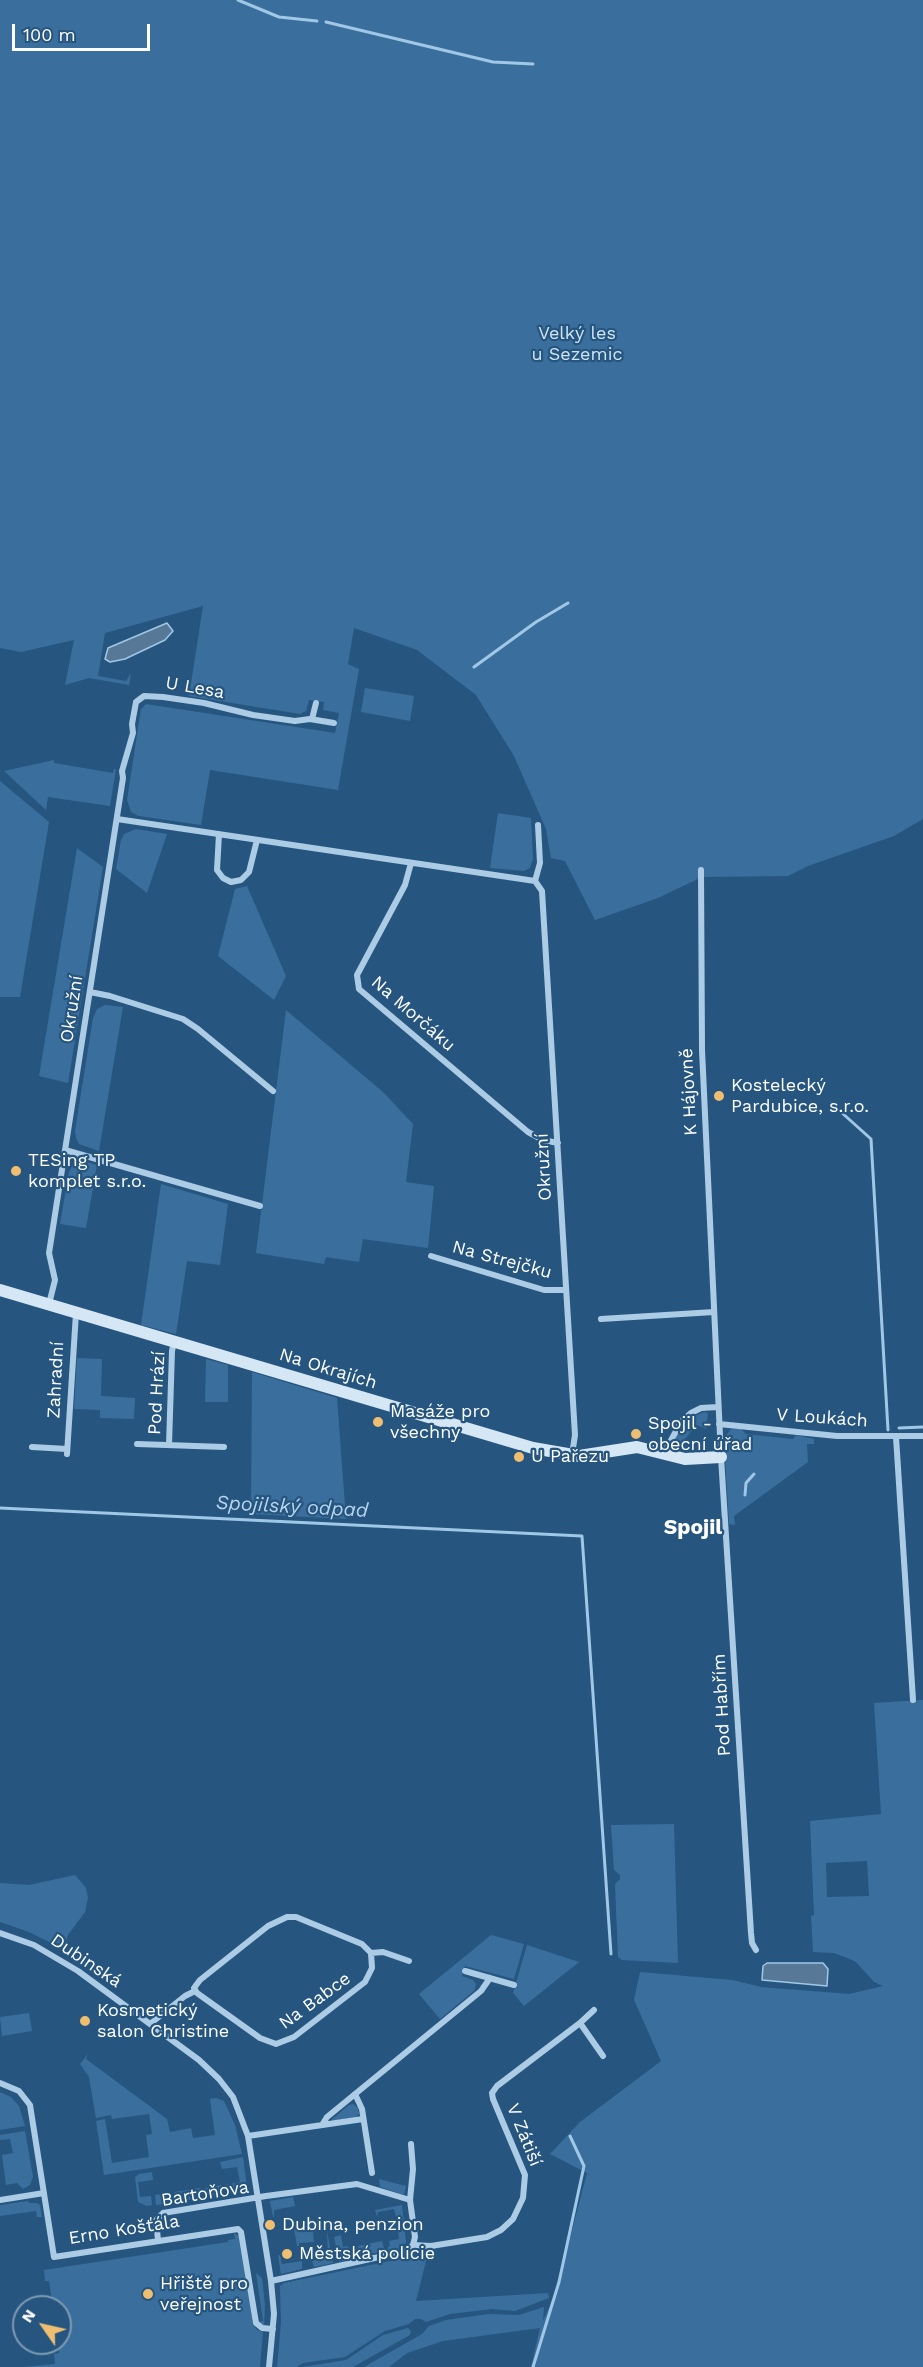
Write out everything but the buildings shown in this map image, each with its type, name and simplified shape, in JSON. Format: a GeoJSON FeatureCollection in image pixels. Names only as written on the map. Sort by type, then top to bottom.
{"type":"FeatureCollection","features":[{"type":"Feature","properties":{"kind":"street","name":"U Lesa"},"geometry":{"type":"LineString","coordinates":[[117,819],[122,771],[133,733],[134,707],[140,697],[163,697],[204,703],[253,715],[295,721],[312,719],[334,723]]}},
{"type":"Feature","properties":{"kind":"street"},"geometry":{"type":"LineString","coordinates":[[312,719],[316,703]]}},
{"type":"Feature","properties":{"kind":"street"},"geometry":{"type":"LineString","coordinates":[[117,819],[535,881]]}},
{"type":"Feature","properties":{"kind":"street","name":"Okružní"},"geometry":{"type":"LineString","coordinates":[[49,1305],[55,1280],[49,1252],[117,819]]}},
{"type":"Feature","properties":{"kind":"street","name":"Okružní"},"geometry":{"type":"LineString","coordinates":[[538,825],[540,868],[535,881],[542,891],[575,1435],[572,1455]]}},
{"type":"Feature","properties":{"kind":"street"},"geometry":{"type":"LineString","coordinates":[[219,834],[217,870],[222,878],[231,882],[238,881],[247,875],[253,861],[257,840]]}},
{"type":"Feature","properties":{"kind":"street","name":"Na Morčáku"},"geometry":{"type":"LineString","coordinates":[[411,863],[405,885],[357,975],[359,989],[528,1132],[543,1140],[558,1143]]}},
{"type":"Feature","properties":{"kind":"street","name":"K Hájovně"},"geometry":{"type":"LineString","coordinates":[[701,870],[702,1050],[721,1457]]}},
{"type":"Feature","properties":{"kind":"street"},"geometry":{"type":"LineString","coordinates":[[90,993],[110,996],[183,1019],[273,1091]]}},
{"type":"Feature","properties":{"kind":"street"},"geometry":{"type":"LineString","coordinates":[[65,1150],[260,1206]]}},
{"type":"Feature","properties":{"kind":"street","name":"Na Strejčku"},"geometry":{"type":"LineString","coordinates":[[431,1256],[544,1290],[566,1290]]}},
{"type":"Feature","properties":{"kind":"street","name":"Na Okrajích"},"geometry":{"type":"LineString","coordinates":[[0,1290],[523,1446],[572,1455],[589,1455],[630,1447],[644,1448],[685,1459],[721,1457]]}},
{"type":"Feature","properties":{"kind":"street"},"geometry":{"type":"LineString","coordinates":[[601,1319],[714,1312]]}},
{"type":"Feature","properties":{"kind":"street","name":"Zahradní"},"geometry":{"type":"LineString","coordinates":[[32,1447],[67,1451],[76,1313]]}},
{"type":"Feature","properties":{"kind":"street","name":"Pod Hrází"},"geometry":{"type":"LineString","coordinates":[[169,1444],[174,1342]]}},
{"type":"Feature","properties":{"kind":"street"},"geometry":{"type":"LineString","coordinates":[[664,1453],[676,1430],[691,1413],[701,1408],[718,1407]]}},
{"type":"Feature","properties":{"kind":"street","name":"V Loukách"},"geometry":{"type":"LineString","coordinates":[[719,1424],[837,1436],[923,1436]]}},
{"type":"Feature","properties":{"kind":"street"},"geometry":{"type":"LineString","coordinates":[[896,1437],[913,1700]]}},
{"type":"Feature","properties":{"kind":"street","name":"Pod Hrází"},"geometry":{"type":"LineString","coordinates":[[137,1444],[224,1447]]}},
{"type":"Feature","properties":{"kind":"street","name":"Pod Habřím"},"geometry":{"type":"LineString","coordinates":[[721,1457],[751,1933],[752,1943],[756,1950]]}},
{"type":"Feature","properties":{"kind":"street"},"geometry":{"type":"LineString","coordinates":[[150,2024],[185,1996],[195,1991],[195,1986],[200,1980],[268,1926],[284,1917],[296,1917],[358,1942],[371,1953],[383,1952],[409,1961]]}},
{"type":"Feature","properties":{"kind":"street","name":"Dubinská"},"geometry":{"type":"LineString","coordinates":[[0,1933],[34,1945],[59,1958],[199,2061],[219,2079],[238,2107],[248,2136],[258,2198]]}},
{"type":"Feature","properties":{"kind":"street","name":"Na Babce"},"geometry":{"type":"LineString","coordinates":[[195,1991],[260,2038],[271,2044],[282,2043],[294,2037],[365,1982],[371,1973],[371,1953]]}},
{"type":"Feature","properties":{"kind":"street"},"geometry":{"type":"LineString","coordinates":[[465,1971],[514,1985]]}},
{"type":"Feature","properties":{"kind":"street"},"geometry":{"type":"LineString","coordinates":[[322,2125],[324,2120],[481,1991],[490,1978]]}},
{"type":"Feature","properties":{"kind":"street","name":"V Zátiší"},"geometry":{"type":"LineString","coordinates":[[413,2245],[431,2246],[487,2237],[501,2230],[513,2218],[523,2198],[525,2175],[492,2093],[497,2086],[580,2024],[594,2010]]}},
{"type":"Feature","properties":{"kind":"street"},"geometry":{"type":"LineString","coordinates":[[580,2024],[603,2056]]}},
{"type":"Feature","properties":{"kind":"street","name":"Erno Košťála"},"geometry":{"type":"LineString","coordinates":[[0,2083],[19,2091],[30,2105],[54,2257],[238,2229],[241,2232],[255,2321],[259,2327],[273,2329]]}},
{"type":"Feature","properties":{"kind":"street"},"geometry":{"type":"LineString","coordinates":[[355,2094],[361,2106],[372,2173]]}},
{"type":"Feature","properties":{"kind":"street"},"geometry":{"type":"LineString","coordinates":[[248,2136],[363,2119]]}},
{"type":"Feature","properties":{"kind":"street"},"geometry":{"type":"LineString","coordinates":[[272,2281],[406,2251],[413,2245],[415,2237],[410,2200],[413,2169],[411,2144]]}},
{"type":"Feature","properties":{"kind":"street"},"geometry":{"type":"LineString","coordinates":[[258,2198],[357,2184],[410,2200]]}},
{"type":"Feature","properties":{"kind":"street"},"geometry":{"type":"LineString","coordinates":[[0,2200],[44,2193]]}},
{"type":"Feature","properties":{"kind":"street","name":"Bartoňova"},"geometry":{"type":"LineString","coordinates":[[158,2240],[156,2220],[162,2213],[258,2198],[272,2281],[273,2329],[269,2367]]}},
{"type":"Feature","properties":{"kind":"green space","name":"Velký les u Sezemic"},"geometry":{"type":"Polygon","coordinates":[[[0,0],[923,0],[923,819],[894,836],[808,866],[788,876],[702,877],[658,898],[595,920],[565,861],[551,858],[546,829],[514,756],[476,695],[417,650],[354,628],[348,664],[359,669],[338,790],[210,770],[201,825],[139,816],[131,812],[127,800],[141,709],[146,704],[335,733],[339,713],[323,710],[324,702],[309,700],[306,711],[300,714],[189,696],[203,606],[105,633],[98,676],[126,681],[131,673],[129,685],[89,678],[65,685],[74,640],[21,652],[0,648],[0,0]]]}},
{"type":"Feature","properties":{"kind":"green space"},"geometry":{"type":"Polygon","coordinates":[[[365,688],[414,696],[410,721],[361,712],[365,688]]]}},
{"type":"Feature","properties":{"kind":"green space"},"geometry":{"type":"Polygon","coordinates":[[[54,760],[54,763],[113,773],[116,769],[110,806],[48,797],[46,810],[4,771],[54,760]]]}},
{"type":"Feature","properties":{"kind":"green space"},"geometry":{"type":"Polygon","coordinates":[[[0,781],[49,822],[20,997],[0,997],[0,781]]]}},
{"type":"Feature","properties":{"kind":"green space"},"geometry":{"type":"Polygon","coordinates":[[[498,813],[531,818],[533,859],[530,868],[524,871],[490,868],[498,813]]]}},
{"type":"Feature","properties":{"kind":"green space"},"geometry":{"type":"Polygon","coordinates":[[[136,829],[167,834],[147,893],[116,869],[124,834],[136,829]]]}},
{"type":"Feature","properties":{"kind":"green space"},"geometry":{"type":"Polygon","coordinates":[[[77,848],[103,867],[68,1083],[39,1076],[77,848]]]}},
{"type":"Feature","properties":{"kind":"green space"},"geometry":{"type":"Polygon","coordinates":[[[247,886],[286,976],[274,1000],[218,956],[235,889],[247,886]]]}},
{"type":"Feature","properties":{"kind":"green space"},"geometry":{"type":"Polygon","coordinates":[[[105,1005],[123,1007],[99,1151],[79,1144],[75,1131],[93,1018],[97,1009],[105,1005]]]}},
{"type":"Feature","properties":{"kind":"green space"},"geometry":{"type":"Polygon","coordinates":[[[286,1010],[383,1092],[413,1124],[406,1182],[434,1186],[428,1248],[363,1239],[359,1262],[326,1257],[324,1264],[256,1253],[286,1010]]]}},
{"type":"Feature","properties":{"kind":"green space"},"geometry":{"type":"Polygon","coordinates":[[[82,1161],[97,1165],[86,1228],[60,1224],[69,1172],[72,1166],[82,1161]]]}},
{"type":"Feature","properties":{"kind":"green space"},"geometry":{"type":"Polygon","coordinates":[[[161,1184],[228,1204],[220,1265],[187,1261],[176,1334],[141,1325],[161,1184]]]}},
{"type":"Feature","properties":{"kind":"green space"},"geometry":{"type":"Polygon","coordinates":[[[77,1358],[102,1359],[101,1396],[135,1398],[134,1419],[100,1418],[100,1410],[74,1409],[77,1358]]]}},
{"type":"Feature","properties":{"kind":"green space"},"geometry":{"type":"Polygon","coordinates":[[[206,1359],[228,1365],[228,1402],[205,1402],[206,1359]]]}},
{"type":"Feature","properties":{"kind":"green space"},"geometry":{"type":"Polygon","coordinates":[[[252,1372],[337,1398],[346,1519],[251,1514],[252,1372]]]}},
{"type":"Feature","properties":{"kind":"green space"},"geometry":{"type":"Polygon","coordinates":[[[704,1412],[708,1413],[706,1429],[696,1425],[683,1442],[673,1442],[685,1423],[704,1412]]]}},
{"type":"Feature","properties":{"kind":"green space"},"geometry":{"type":"Polygon","coordinates":[[[731,1429],[741,1429],[746,1434],[793,1439],[796,1435],[814,1439],[814,1444],[807,1444],[808,1462],[734,1516],[735,1525],[729,1524],[724,1438],[731,1429]]]}},
{"type":"Feature","properties":{"kind":"green space"},"geometry":{"type":"Polygon","coordinates":[[[923,1700],[923,2367],[531,2367],[540,2328],[443,2341],[407,2353],[389,2367],[364,2367],[422,2334],[429,2326],[446,2320],[488,2314],[519,2315],[544,2307],[543,2321],[556,2292],[587,2173],[550,2154],[580,2122],[661,2061],[634,2000],[640,1972],[732,1980],[761,1987],[849,1994],[883,1986],[874,1982],[856,1962],[834,1953],[813,1952],[811,1916],[814,1915],[810,1821],[881,1814],[874,1703],[923,1700]],[[867,1861],[826,1863],[827,1897],[869,1896],[867,1861]]]}},
{"type":"Feature","properties":{"kind":"green space"},"geometry":{"type":"Polygon","coordinates":[[[674,1824],[678,1963],[622,1960],[618,1957],[615,1884],[620,1879],[620,1875],[614,1870],[611,1825],[674,1824]]]}},
{"type":"Feature","properties":{"kind":"green space"},"geometry":{"type":"Polygon","coordinates":[[[75,1875],[86,1888],[88,1898],[85,1912],[68,1935],[67,1951],[29,1932],[0,1922],[0,1883],[29,1885],[75,1875]]]}},
{"type":"Feature","properties":{"kind":"green space"},"geometry":{"type":"Polygon","coordinates":[[[491,1935],[524,1944],[514,1979],[465,1966],[462,1976],[473,1980],[476,1984],[475,1990],[440,2019],[419,1994],[491,1935]]]}},
{"type":"Feature","properties":{"kind":"green space"},"geometry":{"type":"Polygon","coordinates":[[[527,1945],[579,1962],[524,2006],[513,1993],[527,1945]]]}},
{"type":"Feature","properties":{"kind":"green space"},"geometry":{"type":"Polygon","coordinates":[[[29,2013],[32,2031],[2,2036],[0,2017],[29,2013]]]}},
{"type":"Feature","properties":{"kind":"green space"},"geometry":{"type":"Polygon","coordinates":[[[88,2054],[86,2059],[167,2119],[170,2132],[191,2128],[193,2138],[215,2135],[210,2099],[216,2098],[224,2101],[235,2125],[242,2154],[104,2175],[96,2121],[105,2119],[112,2163],[149,2157],[146,2135],[152,2134],[149,2114],[112,2119],[111,2115],[96,2118],[89,2077],[80,2064],[88,2054]]]}},
{"type":"Feature","properties":{"kind":"green space"},"geometry":{"type":"Polygon","coordinates":[[[0,2092],[11,2097],[19,2106],[25,2126],[0,2130],[0,2092]]]}},
{"type":"Feature","properties":{"kind":"green space"},"geometry":{"type":"Polygon","coordinates":[[[353,2104],[358,2108],[359,2114],[356,2117],[330,2121],[349,2105],[353,2104]]]}},
{"type":"Feature","properties":{"kind":"green space"},"geometry":{"type":"Polygon","coordinates":[[[25,2131],[33,2177],[30,2185],[23,2189],[17,2183],[6,2185],[2,2155],[13,2153],[10,2139],[0,2140],[0,2135],[25,2131]]]}},
{"type":"Feature","properties":{"kind":"green space"},"geometry":{"type":"Polygon","coordinates":[[[243,2157],[247,2187],[242,2192],[226,2194],[225,2185],[240,2182],[237,2167],[222,2169],[220,2162],[243,2157]]]}},
{"type":"Feature","properties":{"kind":"green space"},"geometry":{"type":"Polygon","coordinates":[[[152,2172],[153,2180],[138,2182],[140,2197],[151,2196],[152,2205],[147,2206],[138,2202],[135,2177],[152,2172]]]}},
{"type":"Feature","properties":{"kind":"green space"},"geometry":{"type":"Polygon","coordinates":[[[379,2179],[406,2186],[404,2195],[380,2187],[379,2179]]]}},
{"type":"Feature","properties":{"kind":"green space"},"geometry":{"type":"Polygon","coordinates":[[[221,2185],[222,2195],[206,2197],[205,2188],[221,2185]]]}},
{"type":"Feature","properties":{"kind":"green space"},"geometry":{"type":"Polygon","coordinates":[[[200,2188],[202,2198],[176,2202],[174,2192],[200,2188]]]}},
{"type":"Feature","properties":{"kind":"green space"},"geometry":{"type":"Polygon","coordinates":[[[170,2193],[172,2203],[156,2205],[155,2195],[170,2193]]]}},
{"type":"Feature","properties":{"kind":"green space"},"geometry":{"type":"Polygon","coordinates":[[[293,2197],[295,2206],[274,2210],[273,2217],[270,2201],[293,2197]]]}},
{"type":"Feature","properties":{"kind":"green space"},"geometry":{"type":"Polygon","coordinates":[[[28,2201],[40,2205],[42,2217],[37,2217],[36,2211],[0,2216],[0,2205],[28,2201]]]}},
{"type":"Feature","properties":{"kind":"green space"},"geometry":{"type":"Polygon","coordinates":[[[402,2205],[406,2242],[402,2248],[388,2250],[389,2241],[399,2239],[394,2209],[378,2212],[377,2217],[375,2210],[402,2205]]]}},
{"type":"Feature","properties":{"kind":"green space"},"geometry":{"type":"Polygon","coordinates":[[[316,2226],[317,2230],[313,2233],[314,2242],[299,2243],[297,2246],[294,2229],[316,2226]]]}},
{"type":"Feature","properties":{"kind":"green space"},"geometry":{"type":"Polygon","coordinates":[[[327,2231],[333,2263],[314,2267],[312,2261],[328,2255],[327,2231]]]}},
{"type":"Feature","properties":{"kind":"green space","name":"Hřiště pro veřejnost"},"geometry":{"type":"Polygon","coordinates":[[[234,2233],[240,2237],[253,2324],[257,2330],[263,2332],[260,2367],[24,2367],[55,2364],[54,2355],[72,2355],[72,2295],[51,2295],[49,2281],[45,2281],[44,2270],[228,2242],[228,2240],[235,2239],[234,2233]]]}},
{"type":"Feature","properties":{"kind":"green space"},"geometry":{"type":"Polygon","coordinates":[[[341,2235],[343,2247],[348,2246],[351,2259],[339,2262],[334,2237],[341,2235]]]}},
{"type":"Feature","properties":{"kind":"green space"},"geometry":{"type":"Polygon","coordinates":[[[382,2241],[385,2251],[359,2256],[358,2246],[382,2241]]]}},
{"type":"Feature","properties":{"kind":"green space"},"geometry":{"type":"Polygon","coordinates":[[[428,2253],[416,2301],[548,2293],[549,2298],[515,2311],[492,2309],[450,2314],[426,2322],[415,2319],[409,2324],[385,2331],[345,2357],[303,2363],[297,2367],[277,2367],[281,2323],[280,2286],[284,2283],[428,2253]]]}},
{"type":"Feature","properties":{"kind":"green space"},"geometry":{"type":"Polygon","coordinates":[[[278,2255],[280,2255],[282,2264],[302,2261],[302,2269],[281,2274],[278,2255]]]}},
{"type":"Feature","properties":{"kind":"green space"},"geometry":{"type":"Polygon","coordinates":[[[256,2273],[262,2278],[265,2305],[264,2327],[258,2322],[263,2321],[256,2273]]]}},
{"type":"Feature","properties":{"kind":"green space"},"geometry":{"type":"Polygon","coordinates":[[[408,2328],[411,2331],[410,2335],[353,2367],[303,2367],[346,2360],[383,2335],[408,2328]]]}},
{"type":"Feature","properties":{"kind":"shaded area"},"geometry":{"type":"Polygon","coordinates":[[[167,623],[173,631],[165,640],[125,659],[110,662],[105,659],[108,648],[167,623]]]}},
{"type":"Feature","properties":{"kind":"shaded area"},"geometry":{"type":"Polygon","coordinates":[[[767,1963],[823,1963],[828,1969],[827,1986],[762,1980],[763,1966],[767,1963]]]}},
{"type":"Feature","properties":{"kind":"waterway"},"geometry":{"type":"LineString","coordinates":[[238,0],[279,17],[317,21]]}},
{"type":"Feature","properties":{"kind":"waterway"},"geometry":{"type":"LineString","coordinates":[[326,22],[493,62],[533,64]]}},
{"type":"Feature","properties":{"kind":"waterway"},"geometry":{"type":"LineString","coordinates":[[474,667],[536,622],[568,603]]}},
{"type":"Feature","properties":{"kind":"waterway"},"geometry":{"type":"LineString","coordinates":[[831,1103],[871,1139],[888,1430]]}},
{"type":"Feature","properties":{"kind":"waterway","name":"Spojilský odpad"},"geometry":{"type":"LineString","coordinates":[[899,1428],[923,1427]]}},
{"type":"Feature","properties":{"kind":"waterway"},"geometry":{"type":"LineString","coordinates":[[745,1495],[746,1483],[754,1474]]}},
{"type":"Feature","properties":{"kind":"waterway","name":"Spojilský odpad"},"geometry":{"type":"LineString","coordinates":[[0,1508],[582,1536],[611,1954]]}},
{"type":"Feature","properties":{"kind":"waterway"},"geometry":{"type":"LineString","coordinates":[[533,2367],[559,2282],[584,2166],[570,2136]]}},
{"type":"Feature","properties":{"kind":"place","name":"Kostelecký Pardubice, s.r.o."},"geometry":{"type":"Point","coordinates":[719,1096]}},
{"type":"Feature","properties":{"kind":"place","name":"TESing TP komplet s.r.o."},"geometry":{"type":"Point","coordinates":[16,1171]}},
{"type":"Feature","properties":{"kind":"place","name":"Masáže pro všechny"},"geometry":{"type":"Point","coordinates":[378,1422]}},
{"type":"Feature","properties":{"kind":"place","name":"Spojil - obecní úřad"},"geometry":{"type":"Point","coordinates":[636,1434]}},
{"type":"Feature","properties":{"kind":"place","name":"U Pařezu"},"geometry":{"type":"Point","coordinates":[519,1457]}},
{"type":"Feature","properties":{"kind":"place","name":"Kosmetický salon Christine"},"geometry":{"type":"Point","coordinates":[85,2021]}},
{"type":"Feature","properties":{"kind":"place","name":"Dubina, penzion"},"geometry":{"type":"Point","coordinates":[270,2225]}},
{"type":"Feature","properties":{"kind":"place","name":"Městská policie"},"geometry":{"type":"Point","coordinates":[287,2254]}},
{"type":"Feature","properties":{"kind":"place","name":"Hřiště pro veřejnost"},"geometry":{"type":"Point","coordinates":[148,2294]}},
{"type":"Feature","properties":{"kind":"district","name":"Spojil"},"geometry":{"type":"Point","coordinates":[693,1528]}}]}
